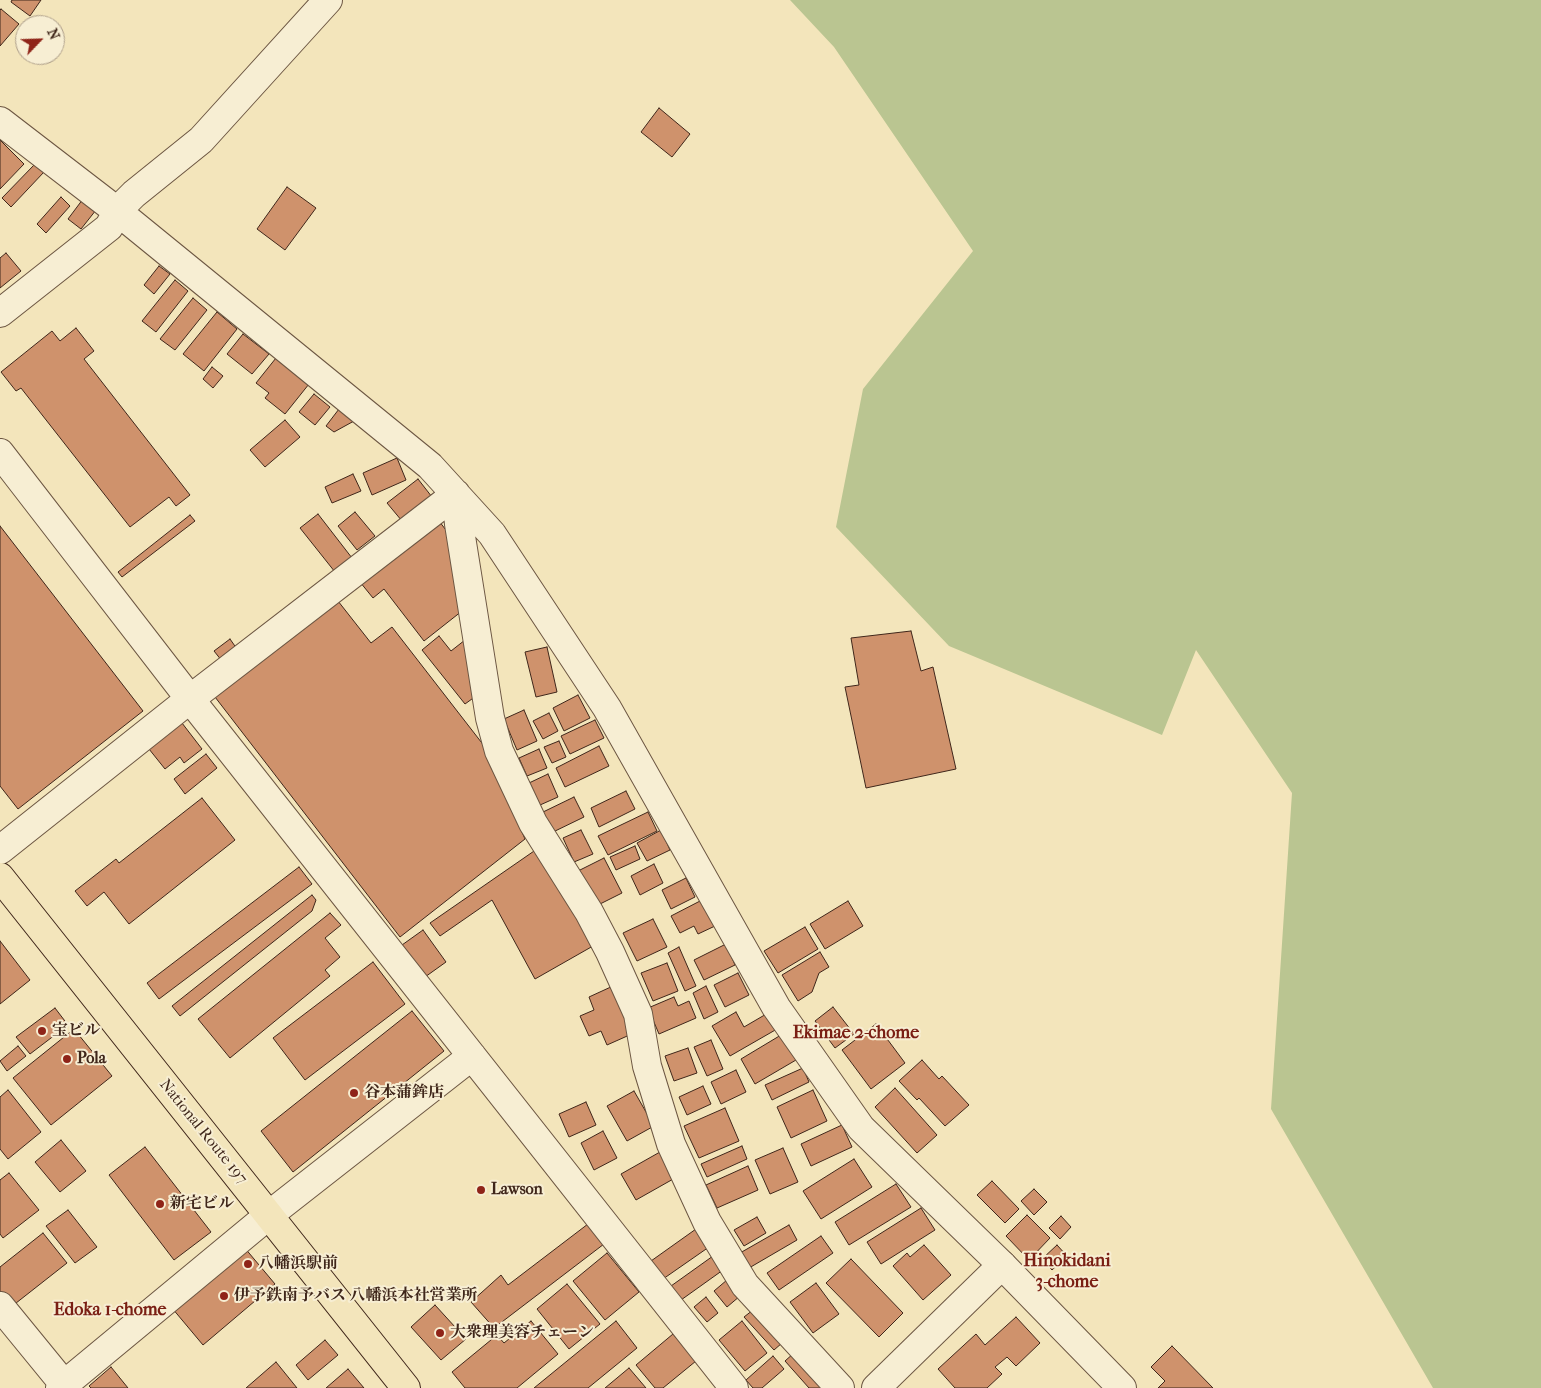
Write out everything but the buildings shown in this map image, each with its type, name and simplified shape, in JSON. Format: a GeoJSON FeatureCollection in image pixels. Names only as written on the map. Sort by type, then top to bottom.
{"type":"FeatureCollection","features":[{"type":"Feature","properties":{"kind":"highway","name":"National Route 197"},"geometry":{"type":"LineString","coordinates":[[0,877],[406,1388]]}},
{"type":"Feature","properties":{"kind":"street"},"geometry":{"type":"LineString","coordinates":[[0,313],[109,227],[117,211],[134,194],[201,140],[328,0]]}},
{"type":"Feature","properties":{"kind":"street"},"geometry":{"type":"LineString","coordinates":[[0,120],[117,211],[430,466],[492,534],[606,708],[776,1006],[861,1128],[1002,1265],[1122,1388]]}},
{"type":"Feature","properties":{"kind":"street"},"geometry":{"type":"LineString","coordinates":[[0,453],[190,699],[734,1388]]}},
{"type":"Feature","properties":{"kind":"street"},"geometry":{"type":"LineString","coordinates":[[0,850],[190,699],[456,494]]}},
{"type":"Feature","properties":{"kind":"street"},"geometry":{"type":"LineString","coordinates":[[456,494],[459,524],[490,718],[500,751],[533,823],[589,912],[610,952],[638,1014],[647,1066],[671,1144],[707,1222],[745,1285],[840,1388]]}},
{"type":"Feature","properties":{"kind":"street"},"geometry":{"type":"LineString","coordinates":[[0,1306],[64,1387],[270,1215],[472,1056]]}},
{"type":"Feature","properties":{"kind":"street"},"geometry":{"type":"LineString","coordinates":[[876,1388],[1002,1265]]}},
{"type":"Feature","properties":{"kind":"green space"},"geometry":{"type":"Polygon","coordinates":[[[790,0],[1541,0],[1541,1388],[1433,1388],[1271,1109],[1292,793],[1196,650],[1162,735],[949,646],[836,527],[863,389],[973,251],[834,47],[790,0]]]}},
{"type":"Feature","properties":{"kind":"place","name":"宝ビル"},"geometry":{"type":"Point","coordinates":[42,1031]}},
{"type":"Feature","properties":{"kind":"place","name":"Pola"},"geometry":{"type":"Point","coordinates":[67,1059]}},
{"type":"Feature","properties":{"kind":"place","name":"谷本蒲鉾店"},"geometry":{"type":"Point","coordinates":[354,1093]}},
{"type":"Feature","properties":{"kind":"place","name":"Lawson"},"geometry":{"type":"Point","coordinates":[481,1190]}},
{"type":"Feature","properties":{"kind":"place","name":"新宅ビル"},"geometry":{"type":"Point","coordinates":[160,1204]}},
{"type":"Feature","properties":{"kind":"place","name":"八幡浜駅前"},"geometry":{"type":"Point","coordinates":[248,1264]}},
{"type":"Feature","properties":{"kind":"place","name":"伊予鉄南予バス 八幡浜本社営業所"},"geometry":{"type":"Point","coordinates":[224,1296]}},
{"type":"Feature","properties":{"kind":"place","name":"大衆理美容チェーン"},"geometry":{"type":"Point","coordinates":[440,1333]}},
{"type":"Feature","properties":{"kind":"district","name":"Ekimae 2-chome"},"geometry":{"type":"Point","coordinates":[856,1034]}},
{"type":"Feature","properties":{"kind":"district","name":"Hinokidani 3-chome"},"geometry":{"type":"Point","coordinates":[1067,1272]}},
{"type":"Feature","properties":{"kind":"district","name":"Edoka 1-chome"},"geometry":{"type":"Point","coordinates":[110,1311]}}]}
